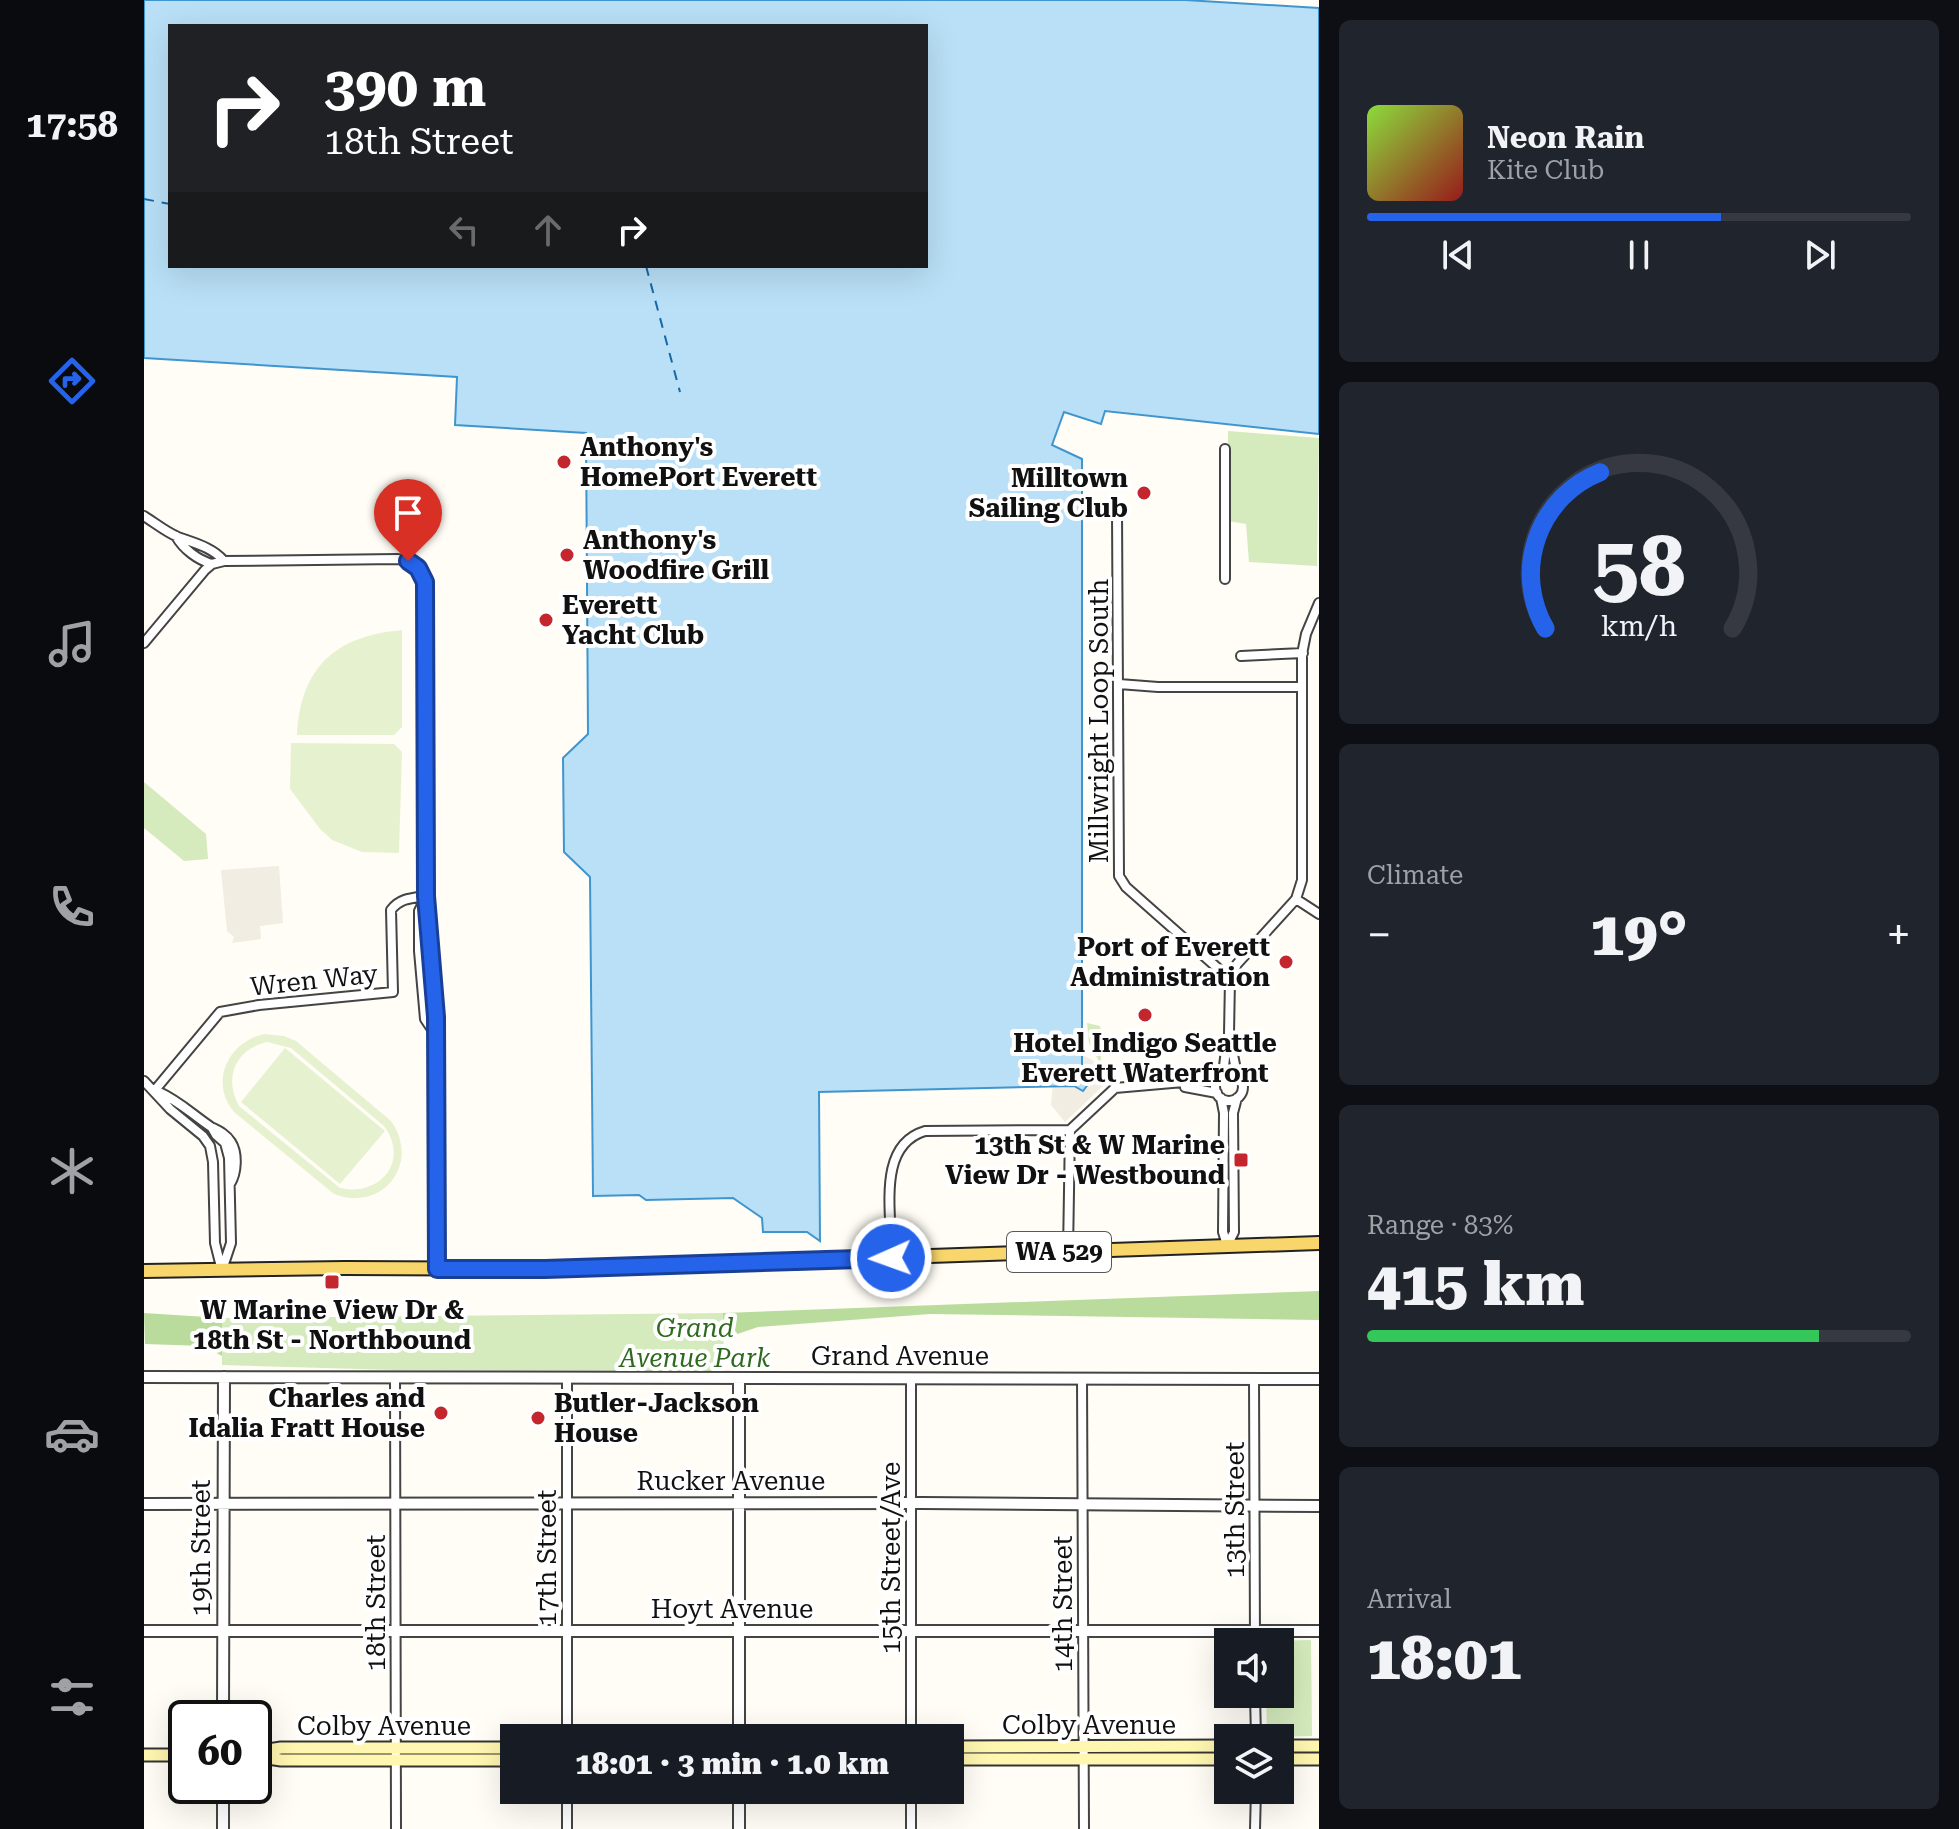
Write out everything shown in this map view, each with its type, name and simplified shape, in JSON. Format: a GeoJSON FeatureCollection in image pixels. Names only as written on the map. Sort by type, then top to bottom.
{"type":"FeatureCollection","features":[{"type":"Feature","properties":{"kind":"main road","name":"WA 529"},"geometry":{"type":"LineString","coordinates":[[144,1271],[545,1269],[1319,1243]]}},
{"type":"Feature","properties":{"kind":"main road"},"geometry":{"type":"LineString","coordinates":[[1294,1746],[1319,1746]]}},
{"type":"Feature","properties":{"kind":"main road","name":"Colby Avenue"},"geometry":{"type":"LineString","coordinates":[[964,1758],[1214,1747]]}},
{"type":"Feature","properties":{"kind":"main road","name":"Colby Avenue"},"geometry":{"type":"LineString","coordinates":[[964,1748],[1214,1758]]}},
{"type":"Feature","properties":{"kind":"main road","name":"Colby Avenue"},"geometry":{"type":"LineString","coordinates":[[272,1758],[500,1749]]}},
{"type":"Feature","properties":{"kind":"main road","name":"Colby Avenue"},"geometry":{"type":"LineString","coordinates":[[395,1754],[500,1759]]}},
{"type":"Feature","properties":{"kind":"main road"},"geometry":{"type":"LineString","coordinates":[[144,1755],[168,1755]]}},
{"type":"Feature","properties":{"kind":"main road"},"geometry":{"type":"LineString","coordinates":[[1294,1759],[1319,1759]]}},
{"type":"Feature","properties":{"kind":"street"},"geometry":{"type":"LineString","coordinates":[[1225,449],[1225,579]]}},
{"type":"Feature","properties":{"kind":"street","name":"Millwright Loop South"},"geometry":{"type":"LineString","coordinates":[[1117,511],[1119,876],[1126,887],[1230,979]]}},
{"type":"Feature","properties":{"kind":"street"},"geometry":{"type":"LineString","coordinates":[[144,516],[176,536],[219,555],[224,561]]}},
{"type":"Feature","properties":{"kind":"street"},"geometry":{"type":"LineString","coordinates":[[176,536],[181,545],[204,562],[212,564],[224,561],[398,559],[408,561],[422,575],[425,597],[426,896],[435,1034],[437,1269]]}},
{"type":"Feature","properties":{"kind":"street"},"geometry":{"type":"LineString","coordinates":[[144,643],[212,564]]}},
{"type":"Feature","properties":{"kind":"street"},"geometry":{"type":"LineString","coordinates":[[1227,1246],[1223,1232],[1224,1113],[1219,1095],[1229,1034],[1230,979],[1237,964],[1296,899],[1302,880],[1303,653],[1306,634],[1319,603]]}},
{"type":"Feature","properties":{"kind":"street"},"geometry":{"type":"LineString","coordinates":[[1241,656],[1303,653]]}},
{"type":"Feature","properties":{"kind":"street"},"geometry":{"type":"LineString","coordinates":[[1119,684],[1301,687]]}},
{"type":"Feature","properties":{"kind":"street","name":"Wren Way"},"geometry":{"type":"LineString","coordinates":[[155,1090],[220,1012],[259,1005],[393,992],[391,910],[396,903],[426,896]]}},
{"type":"Feature","properties":{"kind":"street"},"geometry":{"type":"LineString","coordinates":[[1296,899],[1319,914]]}},
{"type":"Feature","properties":{"kind":"street"},"geometry":{"type":"LineString","coordinates":[[1227,1246],[1234,1232],[1233,1113],[1243,1087],[1237,1075],[1229,1034]]}},
{"type":"Feature","properties":{"kind":"street"},"geometry":{"type":"LineString","coordinates":[[891,1258],[891,1164],[904,1141],[914,1134],[925,1131],[1070,1130],[1115,1088],[1176,1085],[1237,1075]]}},
{"type":"Feature","properties":{"kind":"street"},"geometry":{"type":"LineString","coordinates":[[144,1081],[210,1146],[215,1243],[222,1271]]}},
{"type":"Feature","properties":{"kind":"street"},"geometry":{"type":"LineString","coordinates":[[1176,1085],[1229,1100],[1237,1098]]}},
{"type":"Feature","properties":{"kind":"street"},"geometry":{"type":"LineString","coordinates":[[155,1090],[179,1101],[212,1128],[225,1134],[235,1151],[234,1178],[230,1184],[231,1243],[222,1271]]}},
{"type":"Feature","properties":{"kind":"street"},"geometry":{"type":"LineString","coordinates":[[1068,1252],[1070,1130]]}},
{"type":"Feature","properties":{"kind":"street","name":"Grand Avenue"},"geometry":{"type":"LineString","coordinates":[[144,1377],[1319,1379]]}},
{"type":"Feature","properties":{"kind":"street","name":"19th Street"},"geometry":{"type":"LineString","coordinates":[[223,1700],[224,1377]]}},
{"type":"Feature","properties":{"kind":"street","name":"18th Street"},"geometry":{"type":"LineString","coordinates":[[395,1377],[396,1829]]}},
{"type":"Feature","properties":{"kind":"street","name":"17th Street"},"geometry":{"type":"LineString","coordinates":[[567,1377],[567,1724]]}},
{"type":"Feature","properties":{"kind":"street"},"geometry":{"type":"LineString","coordinates":[[739,1378],[739,1724]]}},
{"type":"Feature","properties":{"kind":"street","name":"15th Street/Ave"},"geometry":{"type":"LineString","coordinates":[[911,1378],[911,1724]]}},
{"type":"Feature","properties":{"kind":"street","name":"14th Street"},"geometry":{"type":"LineString","coordinates":[[1082,1378],[1084,1829]]}},
{"type":"Feature","properties":{"kind":"street","name":"13th Street"},"geometry":{"type":"LineString","coordinates":[[1254,1379],[1255,1628]]}},
{"type":"Feature","properties":{"kind":"street","name":"Rucker Avenue"},"geometry":{"type":"LineString","coordinates":[[144,1504],[1319,1506]]}},
{"type":"Feature","properties":{"kind":"street","name":"Hoyt Avenue"},"geometry":{"type":"LineString","coordinates":[[144,1631],[1082,1630],[1214,1635]]}},
{"type":"Feature","properties":{"kind":"street","name":"Hoyt Avenue"},"geometry":{"type":"LineString","coordinates":[[1294,1633],[1319,1631]]}},
{"type":"Feature","properties":{"kind":"street"},"geometry":{"type":"LineString","coordinates":[[223,1804],[223,1829]]}},
{"type":"Feature","properties":{"kind":"street"},"geometry":{"type":"LineString","coordinates":[[567,1804],[567,1829]]}},
{"type":"Feature","properties":{"kind":"street"},"geometry":{"type":"LineString","coordinates":[[739,1804],[739,1829]]}},
{"type":"Feature","properties":{"kind":"street"},"geometry":{"type":"LineString","coordinates":[[911,1804],[911,1829]]}},
{"type":"Feature","properties":{"kind":"street"},"geometry":{"type":"LineString","coordinates":[[1255,1829],[1256,1804]]}},
{"type":"Feature","properties":{"kind":"green space"},"geometry":{"type":"Polygon","coordinates":[[[1228,431],[1319,438],[1317,566],[1249,562],[1246,524],[1228,521],[1228,431]]]}},
{"type":"Feature","properties":{"kind":"green space"},"geometry":{"type":"Polygon","coordinates":[[[402,630],[402,727],[394,735],[297,735],[306,691],[314,673],[326,659],[358,639],[402,630]]]}},
{"type":"Feature","properties":{"kind":"green space"},"geometry":{"type":"Polygon","coordinates":[[[291,743],[394,744],[402,752],[399,853],[362,852],[332,840],[320,829],[290,789],[291,743]]]}},
{"type":"Feature","properties":{"kind":"green space"},"geometry":{"type":"Polygon","coordinates":[[[144,782],[206,834],[208,859],[184,861],[144,828],[144,782]]]}},
{"type":"Feature","properties":{"kind":"green space"},"geometry":{"type":"Polygon","coordinates":[[[1087,1023],[1100,1026],[1105,1047],[1101,1053],[1101,1065],[1089,1043],[1087,1023]]]}},
{"type":"Feature","properties":{"kind":"green space"},"geometry":{"type":"Polygon","coordinates":[[[264,1034],[296,1041],[391,1121],[402,1153],[392,1180],[368,1197],[352,1198],[334,1194],[234,1112],[223,1088],[223,1076],[232,1054],[251,1038],[264,1034]],[[267,1042],[247,1051],[240,1058],[235,1066],[232,1085],[239,1106],[340,1188],[367,1187],[378,1182],[387,1174],[394,1152],[384,1126],[291,1048],[267,1042]]]}},
{"type":"Feature","properties":{"kind":"green space"},"geometry":{"type":"Polygon","coordinates":[[[285,1048],[385,1131],[340,1184],[241,1102],[285,1048]]]}},
{"type":"Feature","properties":{"kind":"green space"},"geometry":{"type":"Polygon","coordinates":[[[1319,1291],[1319,1320],[930,1314],[758,1327],[723,1339],[723,1313],[1319,1291]]]}},
{"type":"Feature","properties":{"kind":"green space"},"geometry":{"type":"Polygon","coordinates":[[[144,1313],[222,1318],[222,1356],[204,1346],[145,1344],[144,1313]]]}},
{"type":"Feature","properties":{"kind":"green space","name":"Grand Avenue Park"},"geometry":{"type":"Polygon","coordinates":[[[723,1313],[724,1371],[393,1370],[222,1365],[222,1318],[723,1313]]]}},
{"type":"Feature","properties":{"kind":"green space"},"geometry":{"type":"Polygon","coordinates":[[[1294,1640],[1311,1640],[1312,1736],[1294,1736],[1294,1724],[1267,1724],[1266,1708],[1294,1708],[1294,1640]]]}},
{"type":"Feature","properties":{"kind":"shaded area"},"geometry":{"type":"Polygon","coordinates":[[[279,866],[283,923],[260,926],[261,939],[232,943],[234,937],[227,931],[221,870],[279,866]]]}},
{"type":"Feature","properties":{"kind":"shaded area"},"geometry":{"type":"Polygon","coordinates":[[[1078,1055],[1101,1065],[1106,1083],[1065,1122],[1051,1105],[1053,1083],[1078,1055]]]}},
{"type":"Feature","properties":{"kind":"water"},"geometry":{"type":"Polygon","coordinates":[[[144,0],[1185,0],[1319,8],[1319,434],[1105,411],[1101,424],[1064,412],[1052,445],[1082,459],[1082,1078],[1087,1071],[1092,1070],[1095,1075],[1083,1091],[1074,1086],[819,1092],[820,1241],[807,1232],[763,1232],[762,1218],[733,1198],[646,1200],[639,1195],[593,1196],[590,877],[564,852],[563,758],[588,734],[586,433],[455,425],[457,377],[144,358],[144,0]]]}},
{"type":"Feature","properties":{"kind":"ferry route"},"geometry":{"type":"LineString","coordinates":[[144,199],[168,204]]}},
{"type":"Feature","properties":{"kind":"ferry route"},"geometry":{"type":"LineString","coordinates":[[647,268],[680,392]]}},
{"type":"Feature","properties":{"kind":"place","name":"Anthony's HomePort Everett"},"geometry":{"type":"Point","coordinates":[564,462]}},
{"type":"Feature","properties":{"kind":"place","name":"Milltown Sailing Club"},"geometry":{"type":"Point","coordinates":[1144,493]}},
{"type":"Feature","properties":{"kind":"place","name":"Anthony's Woodfire Grill"},"geometry":{"type":"Point","coordinates":[567,555]}},
{"type":"Feature","properties":{"kind":"place","name":"Everett Yacht Club"},"geometry":{"type":"Point","coordinates":[546,620]}},
{"type":"Feature","properties":{"kind":"place","name":"Port of Everett Administration"},"geometry":{"type":"Point","coordinates":[1286,962]}},
{"type":"Feature","properties":{"kind":"place","name":"Hotel Indigo Seattle Everett Waterfront"},"geometry":{"type":"Point","coordinates":[1145,1015]}},
{"type":"Feature","properties":{"kind":"place","name":"13th St & W Marine View Dr - Westbound"},"geometry":{"type":"Point","coordinates":[1241,1160]}},
{"type":"Feature","properties":{"kind":"place","name":"W Marine View Dr & 18th St - Northbound"},"geometry":{"type":"Point","coordinates":[332,1282]}},
{"type":"Feature","properties":{"kind":"place","name":"Charles and Idalia Fratt House"},"geometry":{"type":"Point","coordinates":[441,1413]}},
{"type":"Feature","properties":{"kind":"place","name":"Butler-Jackson House"},"geometry":{"type":"Point","coordinates":[538,1418]}},
{"type":"Feature","properties":{"kind":"route"},"geometry":{"type":"LineString","coordinates":[[408,561],[418,568],[425,582],[426,896],[436,1017],[437,1269],[545,1269],[891,1258]]}}]}
